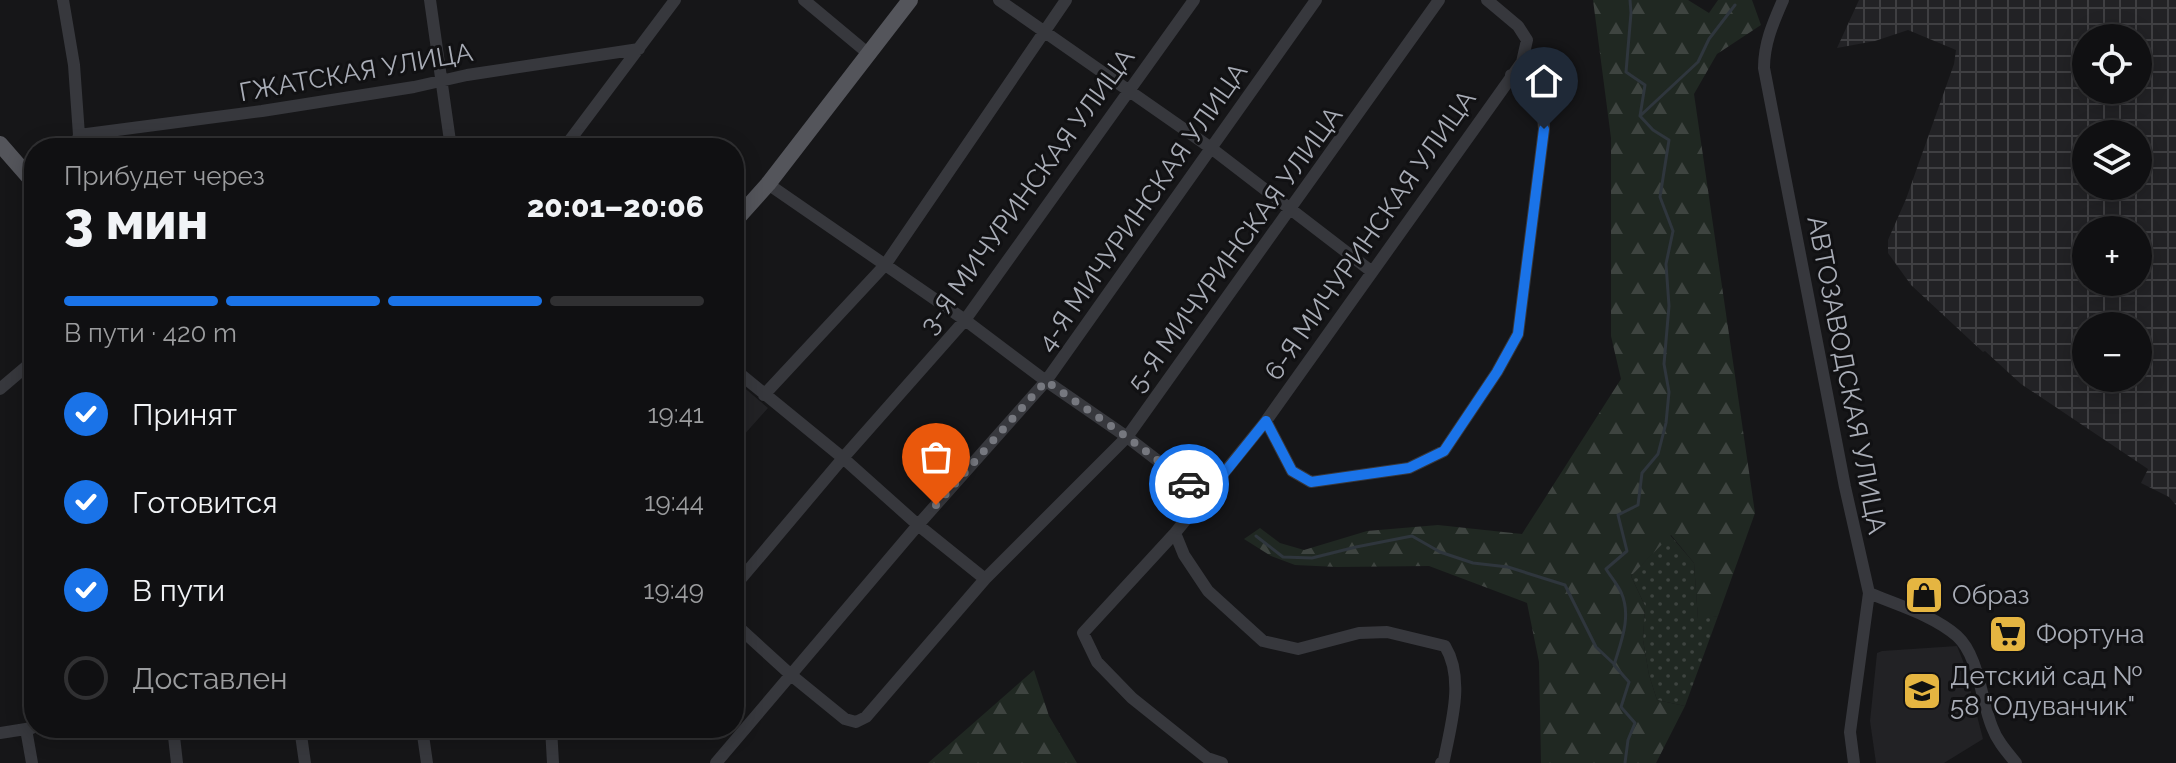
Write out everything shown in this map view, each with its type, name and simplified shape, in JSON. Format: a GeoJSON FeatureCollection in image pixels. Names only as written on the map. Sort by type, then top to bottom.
{"type":"FeatureCollection","features":[{"type":"Feature","properties":{"kind":"main road"},"geometry":{"type":"LineString","coordinates":[[744,211],[870,55],[910,0]]}},
{"type":"Feature","properties":{"kind":"main road"},"geometry":{"type":"LineString","coordinates":[[0,144],[24,172]]}},
{"type":"Feature","properties":{"kind":"street"},"geometry":{"type":"LineString","coordinates":[[63,0],[74,65],[77,138]]}},
{"type":"Feature","properties":{"kind":"street"},"geometry":{"type":"LineString","coordinates":[[430,0],[450,138]]}},
{"type":"Feature","properties":{"kind":"street"},"geometry":{"type":"LineString","coordinates":[[572,138],[675,0]]}},
{"type":"Feature","properties":{"kind":"street"},"geometry":{"type":"LineString","coordinates":[[804,0],[870,55]]}},
{"type":"Feature","properties":{"kind":"street"},"geometry":{"type":"LineString","coordinates":[[999,0],[1211,148],[1371,271]]}},
{"type":"Feature","properties":{"kind":"street"},"geometry":{"type":"LineString","coordinates":[[764,395],[885,265],[1066,0]]}},
{"type":"Feature","properties":{"kind":"street","name":"3-Я МИЧУРИНСКАЯ УЛИЦА"},"geometry":{"type":"LineString","coordinates":[[744,575],[965,320],[1194,0]]}},
{"type":"Feature","properties":{"kind":"street","name":"4-Я МИЧУРИНСКАЯ УЛИЦА"},"geometry":{"type":"LineString","coordinates":[[744,730],[918,525],[1046,381],[1316,0]]}},
{"type":"Feature","properties":{"kind":"street","name":"5-Я МИЧУРИНСКАЯ УЛИЦА"},"geometry":{"type":"LineString","coordinates":[[791,675],[845,719],[856,722],[866,717],[985,579],[1127,437],[1439,0]]}},
{"type":"Feature","properties":{"kind":"street","name":"6-Я МИЧУРИНСКАЯ УЛИЦА"},"geometry":{"type":"LineString","coordinates":[[1222,763],[1207,758],[1132,698],[1097,662],[1083,633],[1175,533],[1266,421],[1522,62],[1527,40],[1518,26],[1487,0]]}},
{"type":"Feature","properties":{"kind":"street","name":"АВТОЗАВОДСКАЯ УЛИЦА"},"geometry":{"type":"LineString","coordinates":[[1783,0],[1764,50],[1764,68],[1845,487],[1869,593],[1850,732],[1854,763]]}},
{"type":"Feature","properties":{"kind":"street","name":"ГЖАТСКАЯ УЛИЦА"},"geometry":{"type":"LineString","coordinates":[[101,138],[639,49]]}},
{"type":"Feature","properties":{"kind":"street"},"geometry":{"type":"LineString","coordinates":[[1266,421],[1292,471],[1311,482],[1409,468],[1444,451],[1497,372],[1518,334],[1544,129],[1542,99],[1511,75]]}},
{"type":"Feature","properties":{"kind":"street"},"geometry":{"type":"LineString","coordinates":[[768,184],[965,320],[1205,497]]}},
{"type":"Feature","properties":{"kind":"street"},"geometry":{"type":"LineString","coordinates":[[0,389],[24,369]]}},
{"type":"Feature","properties":{"kind":"street"},"geometry":{"type":"LineString","coordinates":[[744,378],[985,579]]}},
{"type":"Feature","properties":{"kind":"street"},"geometry":{"type":"LineString","coordinates":[[1175,533],[1184,555],[1208,591],[1263,641],[1298,649],[1359,633],[1387,632],[1445,646],[1453,661],[1454,706],[1441,763]]}},
{"type":"Feature","properties":{"kind":"street"},"geometry":{"type":"LineString","coordinates":[[1869,593],[1943,625],[1960,638],[1972,659],[1992,727],[2016,763]]}},
{"type":"Feature","properties":{"kind":"street"},"geometry":{"type":"LineString","coordinates":[[744,632],[791,675]]}},
{"type":"Feature","properties":{"kind":"street"},"geometry":{"type":"LineString","coordinates":[[0,733],[24,729]]}},
{"type":"Feature","properties":{"kind":"street"},"geometry":{"type":"LineString","coordinates":[[31,738],[32,763]]}},
{"type":"Feature","properties":{"kind":"street"},"geometry":{"type":"LineString","coordinates":[[174,738],[177,763]]}},
{"type":"Feature","properties":{"kind":"street"},"geometry":{"type":"LineString","coordinates":[[301,738],[305,763]]}},
{"type":"Feature","properties":{"kind":"street"},"geometry":{"type":"LineString","coordinates":[[423,738],[427,763]]}},
{"type":"Feature","properties":{"kind":"street"},"geometry":{"type":"LineString","coordinates":[[552,738],[553,763]]}},
{"type":"Feature","properties":{"kind":"street","name":"4-Я МИЧУРИНСКАЯ УЛИЦА"},"geometry":{"type":"LineString","coordinates":[[716,763],[737,738]]}},
{"type":"Feature","properties":{"kind":"shaded area"},"geometry":{"type":"Polygon","coordinates":[[[1859,0],[2176,0],[2176,505],[2169,497],[2141,483],[2148,469],[2021,384],[1983,352],[1911,285],[1888,253],[1888,240],[1906,199],[1954,64],[1956,50],[1908,30],[1875,41],[1837,48],[1859,0]]]}},
{"type":"Feature","properties":{"kind":"shaded area"},"geometry":{"type":"Polygon","coordinates":[[[744,388],[768,408],[744,435],[744,388]]]}},
{"type":"Feature","properties":{"kind":"shaded area","name":"Детский сад № 58 \"Одуванчик\""},"geometry":{"type":"Polygon","coordinates":[[[1957,646],[1983,739],[1944,763],[1876,763],[1870,721],[1877,653],[1957,646]]]}},
{"type":"Feature","properties":{"kind":"green space"},"geometry":{"type":"Polygon","coordinates":[[[1593,0],[1688,0],[1709,13],[1718,0],[1752,0],[1761,25],[1717,54],[1694,94],[1755,513],[1718,616],[1698,620],[1694,563],[1671,535],[1631,576],[1645,606],[1643,640],[1657,700],[1685,706],[1656,763],[1541,763],[1539,662],[1527,603],[1429,566],[1295,565],[1271,556],[1244,539],[1260,528],[1280,543],[1304,550],[1367,531],[1438,525],[1522,534],[1621,379],[1611,336],[1611,138],[1593,0]]]}},
{"type":"Feature","properties":{"kind":"green space"},"geometry":{"type":"Polygon","coordinates":[[[1670,535],[1694,563],[1698,619],[1718,616],[1685,706],[1657,700],[1643,640],[1645,606],[1631,576],[1670,535]]]}},
{"type":"Feature","properties":{"kind":"green space"},"geometry":{"type":"Polygon","coordinates":[[[1034,670],[1049,716],[1077,763],[928,763],[1034,670]]]}},
{"type":"Feature","properties":{"kind":"waterway"},"geometry":{"type":"LineString","coordinates":[[1625,763],[1628,740],[1635,723],[1621,707],[1629,682],[1614,665],[1626,610],[1621,592],[1606,569],[1627,551],[1618,515],[1638,505],[1642,473],[1658,454],[1666,423],[1669,392],[1664,364],[1669,306],[1666,264],[1673,231],[1660,197],[1669,140],[1653,130],[1640,116],[1645,85],[1626,72],[1630,0]]}},
{"type":"Feature","properties":{"kind":"waterway"},"geometry":{"type":"LineString","coordinates":[[1640,116],[1698,62],[1709,39],[1735,5]]}},
{"type":"Feature","properties":{"kind":"waterway"},"geometry":{"type":"LineString","coordinates":[[1256,536],[1283,557],[1312,558],[1412,536],[1440,552],[1473,563],[1508,567],[1565,585],[1596,647],[1613,663]]}},
{"type":"Feature","properties":{"kind":"way so far"},"geometry":{"type":"LineString","coordinates":[[936,505],[1046,381],[1189,484]]}},
{"type":"Feature","properties":{"kind":"place","name":"Образ"},"geometry":{"type":"Point","coordinates":[1924,595]}},
{"type":"Feature","properties":{"kind":"place","name":"Фортуна"},"geometry":{"type":"Point","coordinates":[2008,634]}},
{"type":"Feature","properties":{"kind":"place","name":"Детский сад № 58 \"Одуванчик\""},"geometry":{"type":"Point","coordinates":[1922,691]}},
{"type":"Feature","properties":{"kind":"route"},"geometry":{"type":"LineString","coordinates":[[1189,484],[1205,497],[1266,421],[1292,471],[1311,482],[1409,468],[1444,451],[1497,372],[1518,334],[1544,129]]}}]}
